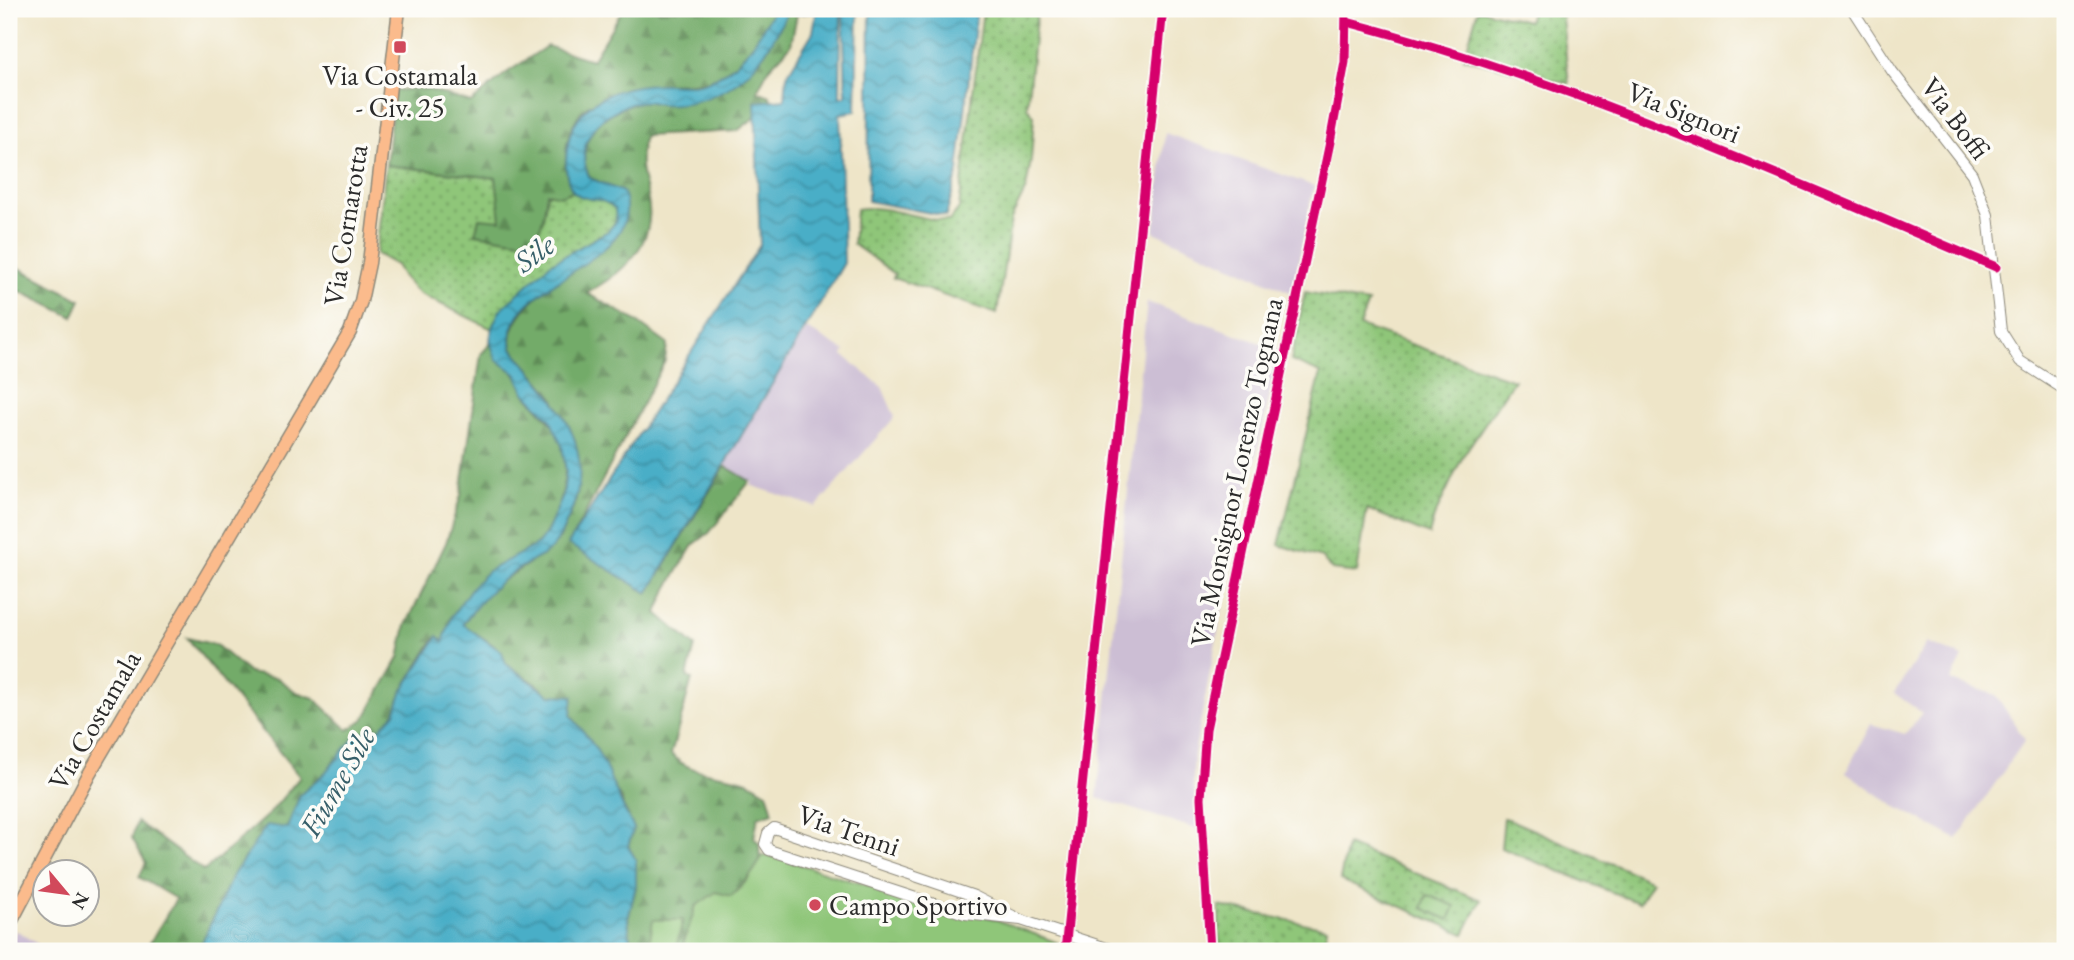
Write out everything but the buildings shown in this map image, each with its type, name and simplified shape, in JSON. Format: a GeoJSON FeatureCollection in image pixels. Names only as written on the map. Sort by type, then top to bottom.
{"type":"FeatureCollection","features":[{"type":"Feature","properties":{"kind":"main road","name":"Via Cornarotta"},"geometry":{"type":"LineString","coordinates":[[228,541],[344,344],[361,301],[369,263],[399,9]]}},
{"type":"Feature","properties":{"kind":"main road","name":"Via Costamala"},"geometry":{"type":"LineString","coordinates":[[9,926],[89,775],[228,541]]}},
{"type":"Feature","properties":{"kind":"street","name":"Via Monsignor Lorenzo Tognana"},"geometry":{"type":"LineString","coordinates":[[1210,949],[1201,798],[1206,729],[1330,142],[1345,62],[1346,9]]}},
{"type":"Feature","properties":{"kind":"street","name":"Via Boffi"},"geometry":{"type":"LineString","coordinates":[[1852,9],[1892,71],[1972,174],[1988,215],[1996,267]]}},
{"type":"Feature","properties":{"kind":"street","name":"Via Signori"},"geometry":{"type":"LineString","coordinates":[[1347,22],[1449,51],[1659,124],[1996,267]]}},
{"type":"Feature","properties":{"kind":"street"},"geometry":{"type":"LineString","coordinates":[[1996,267],[2001,331],[2020,361],[2065,390]]}},
{"type":"Feature","properties":{"kind":"street","name":"Via Tenni"},"geometry":{"type":"LineString","coordinates":[[1021,920],[965,914],[769,850],[765,844],[768,833],[774,828],[986,902],[1021,920],[1116,951]]}},
{"type":"Feature","properties":{"kind":"street"},"geometry":{"type":"LineString","coordinates":[[981,916],[986,902]]}},
{"type":"Feature","properties":{"kind":"shaded area"},"geometry":{"type":"Polygon","coordinates":[[[1165,133],[1314,186],[1292,293],[1154,232],[1165,133]]]}},
{"type":"Feature","properties":{"kind":"shaded area"},"geometry":{"type":"Polygon","coordinates":[[[1147,302],[1280,350],[1228,580],[1194,755],[1193,782],[1200,830],[1097,798],[1147,302]]]}},
{"type":"Feature","properties":{"kind":"shaded area"},"geometry":{"type":"Polygon","coordinates":[[[807,329],[845,351],[843,355],[882,387],[895,417],[816,507],[750,485],[753,483],[714,460],[807,329]]]}},
{"type":"Feature","properties":{"kind":"shaded area"},"geometry":{"type":"Polygon","coordinates":[[[1927,643],[1963,657],[1951,681],[1996,695],[2025,740],[1957,839],[1893,805],[1846,772],[1871,724],[1905,734],[1922,713],[1894,693],[1927,643]]]}},
{"type":"Feature","properties":{"kind":"shaded area"},"geometry":{"type":"Polygon","coordinates":[[[16,930],[48,951],[9,951],[16,930]]]}},
{"type":"Feature","properties":{"kind":"green space"},"geometry":{"type":"Polygon","coordinates":[[[623,9],[774,9],[748,52],[734,66],[717,77],[702,82],[649,87],[600,101],[583,109],[567,144],[566,168],[573,191],[560,196],[547,193],[540,227],[528,242],[475,234],[479,218],[501,220],[496,178],[386,165],[394,90],[427,89],[471,103],[505,74],[547,46],[592,60],[623,9]]]}},
{"type":"Feature","properties":{"kind":"green space"},"geometry":{"type":"Polygon","coordinates":[[[789,9],[817,9],[817,12],[797,14],[791,45],[769,68],[757,91],[770,96],[772,105],[737,131],[644,136],[641,166],[649,212],[648,228],[643,242],[625,266],[586,293],[633,319],[667,344],[665,361],[569,544],[648,593],[725,466],[750,481],[709,533],[693,545],[667,589],[657,613],[695,646],[687,677],[692,679],[671,754],[688,767],[737,778],[757,786],[767,792],[773,812],[758,817],[754,838],[759,843],[760,865],[731,896],[696,906],[681,951],[623,951],[630,937],[628,919],[636,886],[636,860],[628,846],[634,828],[624,813],[622,800],[609,781],[604,764],[571,715],[538,685],[506,664],[499,650],[462,624],[491,588],[548,551],[560,538],[576,500],[554,398],[512,348],[512,332],[519,317],[531,302],[564,275],[610,244],[623,192],[590,178],[585,164],[585,152],[594,129],[613,112],[642,101],[660,104],[686,102],[727,88],[756,64],[789,9]]]}},
{"type":"Feature","properties":{"kind":"green space"},"geometry":{"type":"Polygon","coordinates":[[[983,9],[1037,9],[1027,107],[1034,116],[1031,160],[1026,189],[1011,219],[997,314],[893,278],[895,274],[853,244],[856,209],[891,210],[949,221],[959,208],[983,9]]]}},
{"type":"Feature","properties":{"kind":"green space"},"geometry":{"type":"Polygon","coordinates":[[[1478,9],[1528,21],[1532,9],[1561,9],[1569,84],[1464,58],[1478,9]]]}},
{"type":"Feature","properties":{"kind":"green space"},"geometry":{"type":"Polygon","coordinates":[[[386,165],[496,178],[502,221],[479,218],[476,234],[528,242],[540,227],[547,193],[571,192],[602,200],[616,209],[616,222],[608,231],[550,264],[492,329],[418,293],[396,265],[376,254],[386,165]]]}},
{"type":"Feature","properties":{"kind":"green space"},"geometry":{"type":"Polygon","coordinates":[[[9,263],[81,300],[73,317],[9,286],[9,263]]]}},
{"type":"Feature","properties":{"kind":"green space"},"geometry":{"type":"Polygon","coordinates":[[[1305,292],[1368,303],[1359,326],[1514,380],[1463,456],[1434,517],[1429,535],[1367,509],[1357,573],[1332,570],[1322,558],[1279,545],[1321,373],[1291,361],[1305,292]]]}},
{"type":"Feature","properties":{"kind":"green space"},"geometry":{"type":"Polygon","coordinates":[[[491,343],[498,360],[518,377],[524,392],[551,424],[562,446],[564,485],[551,525],[536,545],[483,586],[454,614],[443,643],[438,637],[434,639],[403,690],[395,713],[380,730],[357,735],[327,771],[300,795],[287,828],[267,826],[233,875],[198,951],[145,951],[176,899],[139,877],[146,863],[132,838],[137,822],[204,871],[270,813],[300,777],[187,638],[216,645],[249,673],[277,678],[296,692],[314,698],[348,730],[364,719],[399,658],[406,625],[446,543],[461,495],[481,354],[491,343]]]}},
{"type":"Feature","properties":{"kind":"green space"},"geometry":{"type":"Polygon","coordinates":[[[1504,818],[1652,881],[1639,903],[1501,848],[1504,818]]]}},
{"type":"Feature","properties":{"kind":"green space"},"geometry":{"type":"Polygon","coordinates":[[[1347,845],[1481,900],[1464,934],[1340,880],[1347,845]]]}},
{"type":"Feature","properties":{"kind":"green space","name":"Campo Sportivo"},"geometry":{"type":"Polygon","coordinates":[[[762,856],[775,856],[845,879],[992,918],[1058,943],[1057,951],[681,951],[696,906],[716,892],[731,896],[749,877],[762,856]]]}},
{"type":"Feature","properties":{"kind":"green space"},"geometry":{"type":"Polygon","coordinates":[[[1427,895],[1455,906],[1449,920],[1422,908],[1427,895]]]}},
{"type":"Feature","properties":{"kind":"green space"},"geometry":{"type":"Polygon","coordinates":[[[1219,906],[1327,928],[1323,951],[1219,951],[1219,906]]]}},
{"type":"Feature","properties":{"kind":"green space"},"geometry":{"type":"Polygon","coordinates":[[[653,920],[683,920],[675,951],[648,951],[653,920]]]}},
{"type":"Feature","properties":{"kind":"water","name":"Fiume Sile"},"geometry":{"type":"Polygon","coordinates":[[[774,9],[789,9],[764,54],[739,81],[720,92],[695,101],[660,104],[642,101],[626,106],[603,119],[588,140],[585,164],[590,178],[623,192],[626,217],[615,237],[596,255],[527,305],[513,325],[512,348],[556,403],[567,422],[576,443],[580,464],[578,487],[571,512],[558,541],[551,549],[500,583],[480,602],[463,624],[502,652],[506,664],[550,695],[573,696],[571,716],[600,756],[634,828],[628,846],[636,860],[636,886],[628,919],[630,937],[623,951],[198,951],[233,875],[267,825],[287,828],[300,795],[327,771],[357,734],[380,729],[395,713],[403,690],[438,636],[443,642],[452,616],[472,587],[488,571],[538,544],[547,532],[563,496],[566,471],[562,446],[550,419],[525,393],[516,374],[496,359],[490,341],[492,327],[500,310],[550,264],[608,231],[616,222],[615,209],[610,205],[582,197],[573,191],[568,180],[566,162],[573,128],[591,105],[618,91],[648,85],[696,84],[718,77],[738,62],[774,9]]]}},
{"type":"Feature","properties":{"kind":"water"},"geometry":{"type":"Polygon","coordinates":[[[817,9],[841,9],[840,97],[846,96],[843,9],[858,9],[856,111],[840,114],[844,263],[648,593],[568,544],[760,245],[755,102],[785,99],[787,75],[813,32],[817,9]]]}},
{"type":"Feature","properties":{"kind":"water"},"geometry":{"type":"Polygon","coordinates":[[[870,9],[977,9],[958,172],[946,216],[868,201],[870,9]]]}},
{"type":"Feature","properties":{"kind":"cycle path"},"geometry":{"type":"LineString","coordinates":[[1065,951],[1163,9]]}},
{"type":"Feature","properties":{"kind":"cycle path"},"geometry":{"type":"LineString","coordinates":[[1210,951],[1201,798],[1206,729],[1330,142],[1345,62],[1346,9]]}},
{"type":"Feature","properties":{"kind":"cycle path"},"geometry":{"type":"LineString","coordinates":[[1347,22],[1430,46],[1595,102],[1756,165],[1996,267]]}},
{"type":"Feature","properties":{"kind":"place","name":"Via Costamala - Civ. 25"},"geometry":{"type":"Point","coordinates":[400,47]}},
{"type":"Feature","properties":{"kind":"place","name":"Campo Sportivo"},"geometry":{"type":"Point","coordinates":[815,905]}},
{"type":"Feature","properties":{"kind":"water label","name":"Sile"},"geometry":{"type":"Point","coordinates":[534,253]}}]}
